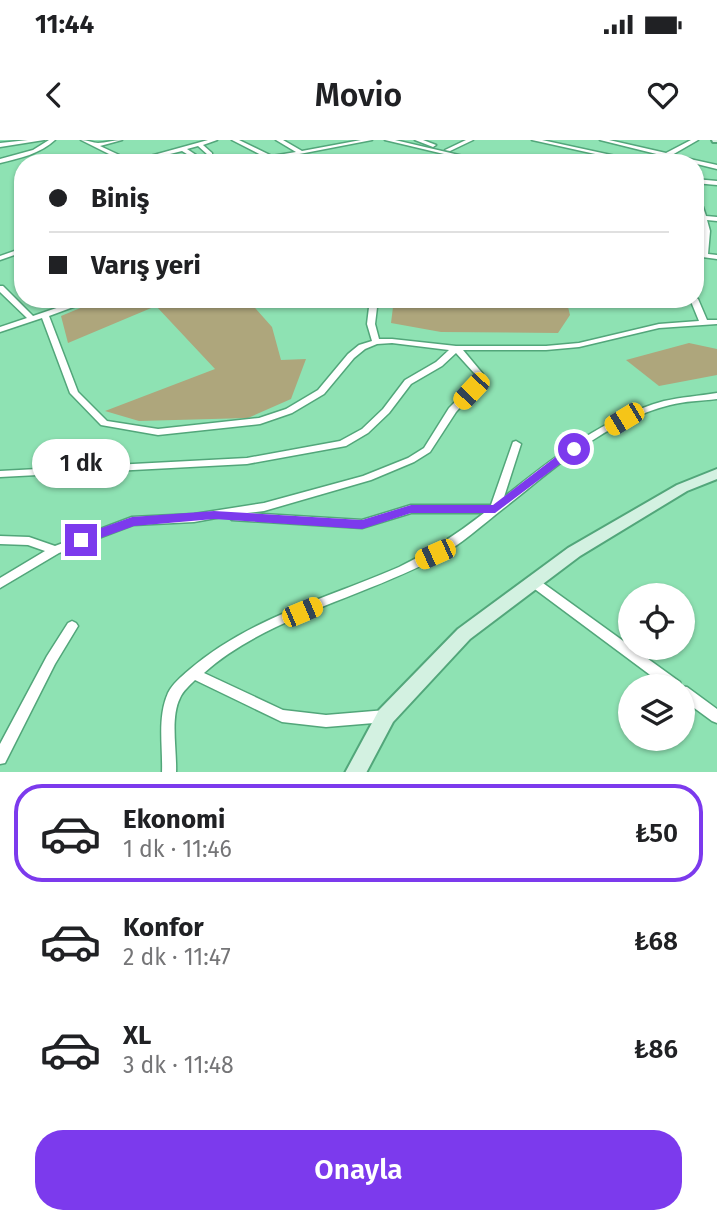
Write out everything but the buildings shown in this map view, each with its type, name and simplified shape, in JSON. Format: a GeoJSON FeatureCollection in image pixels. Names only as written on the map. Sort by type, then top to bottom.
{"type":"FeatureCollection","features":[{"type":"Feature","properties":{"kind":"street"},"geometry":{"type":"LineString","coordinates":[[0,145],[41,140]]}},
{"type":"Feature","properties":{"kind":"street"},"geometry":{"type":"LineString","coordinates":[[28,154],[52,140]]}},
{"type":"Feature","properties":{"kind":"street"},"geometry":{"type":"LineString","coordinates":[[84,140],[114,154]]}},
{"type":"Feature","properties":{"kind":"street"},"geometry":{"type":"LineString","coordinates":[[97,145],[119,140]]}},
{"type":"Feature","properties":{"kind":"street"},"geometry":{"type":"LineString","coordinates":[[186,140],[191,146]]}},
{"type":"Feature","properties":{"kind":"street"},"geometry":{"type":"LineString","coordinates":[[166,154],[214,140]]}},
{"type":"Feature","properties":{"kind":"street"},"geometry":{"type":"LineString","coordinates":[[235,140],[263,154]]}},
{"type":"Feature","properties":{"kind":"street"},"geometry":{"type":"LineString","coordinates":[[279,140],[300,152]]}},
{"type":"Feature","properties":{"kind":"street"},"geometry":{"type":"LineString","coordinates":[[330,140],[342,145]]}},
{"type":"Feature","properties":{"kind":"street"},"geometry":{"type":"LineString","coordinates":[[292,154],[369,140]]}},
{"type":"Feature","properties":{"kind":"street"},"geometry":{"type":"LineString","coordinates":[[388,140],[450,154]]}},
{"type":"Feature","properties":{"kind":"street"},"geometry":{"type":"LineString","coordinates":[[418,140],[433,145]]}},
{"type":"Feature","properties":{"kind":"street"},"geometry":{"type":"LineString","coordinates":[[448,150],[470,140]]}},
{"type":"Feature","properties":{"kind":"street"},"geometry":{"type":"LineString","coordinates":[[535,140],[596,154]]}},
{"type":"Feature","properties":{"kind":"street"},"geometry":{"type":"LineString","coordinates":[[603,140],[663,154]]}},
{"type":"Feature","properties":{"kind":"street"},"geometry":{"type":"LineString","coordinates":[[632,147],[643,140]]}},
{"type":"Feature","properties":{"kind":"street"},"geometry":{"type":"LineString","coordinates":[[669,154],[695,140]]}},
{"type":"Feature","properties":{"kind":"street"},"geometry":{"type":"LineString","coordinates":[[199,144],[210,154]]}},
{"type":"Feature","properties":{"kind":"street"},"geometry":{"type":"LineString","coordinates":[[183,149],[191,154]]}},
{"type":"Feature","properties":{"kind":"street"},"geometry":{"type":"LineString","coordinates":[[717,219],[704,218],[707,231],[704,255],[717,257]]}},
{"type":"Feature","properties":{"kind":"street"},"geometry":{"type":"LineString","coordinates":[[0,288],[14,302]]}},
{"type":"Feature","properties":{"kind":"street"},"geometry":{"type":"LineString","coordinates":[[21,308],[32,319]]}},
{"type":"Feature","properties":{"kind":"street"},"geometry":{"type":"LineString","coordinates":[[0,330],[67,308]]}},
{"type":"Feature","properties":{"kind":"street"},"geometry":{"type":"LineString","coordinates":[[373,308],[372,324],[376,342]]}},
{"type":"Feature","properties":{"kind":"street"},"geometry":{"type":"LineString","coordinates":[[698,308],[704,323]]}},
{"type":"Feature","properties":{"kind":"street"},"geometry":{"type":"LineString","coordinates":[[45,316],[74,393],[104,423],[158,432],[260,421],[289,411],[321,392],[351,356],[362,347],[376,342],[392,341],[456,348],[568,346],[659,326],[717,323]]}},
{"type":"Feature","properties":{"kind":"street"},"geometry":{"type":"LineString","coordinates":[[0,474],[247,461],[343,444],[365,431],[386,411],[408,382],[439,364],[456,348]]}},
{"type":"Feature","properties":{"kind":"street"},"geometry":{"type":"LineString","coordinates":[[0,584],[55,550],[132,522],[214,515],[264,507],[368,478],[411,460],[427,450],[452,411],[471,391],[479,374],[456,348]]}},
{"type":"Feature","properties":{"kind":"street"},"geometry":{"type":"LineString","coordinates":[[169,772],[169,709],[178,687],[222,653],[280,621],[435,554],[574,449],[624,419],[667,403],[717,396]]}},
{"type":"Feature","properties":{"kind":"street"},"geometry":{"type":"LineString","coordinates":[[495,509],[516,444]]}},
{"type":"Feature","properties":{"kind":"street"},"geometry":{"type":"LineString","coordinates":[[355,772],[386,716],[464,634],[574,552],[682,488],[717,474]]}},
{"type":"Feature","properties":{"kind":"street"},"geometry":{"type":"LineString","coordinates":[[214,515],[362,524],[411,509],[495,509]]}},
{"type":"Feature","properties":{"kind":"street"},"geometry":{"type":"LineString","coordinates":[[0,540],[29,541],[55,550]]}},
{"type":"Feature","properties":{"kind":"street"},"geometry":{"type":"LineString","coordinates":[[533,581],[659,674]]}},
{"type":"Feature","properties":{"kind":"street"},"geometry":{"type":"LineString","coordinates":[[1,752],[72,626]]}},
{"type":"Feature","properties":{"kind":"street"},"geometry":{"type":"LineString","coordinates":[[194,674],[282,716],[326,722],[386,716]]}},
{"type":"Feature","properties":{"kind":"street"},"geometry":{"type":"LineString","coordinates":[[695,701],[717,717]]}},
{"type":"Feature","properties":{"kind":"shaded area"},"geometry":{"type":"Polygon","coordinates":[[[80,308],[151,308],[68,343],[61,316],[80,308]]]}},
{"type":"Feature","properties":{"kind":"shaded area"},"geometry":{"type":"Polygon","coordinates":[[[158,308],[255,308],[272,327],[281,360],[306,359],[291,399],[248,418],[139,421],[105,411],[215,369],[158,308]]]}},
{"type":"Feature","properties":{"kind":"shaded area"},"geometry":{"type":"Polygon","coordinates":[[[393,308],[568,308],[570,315],[558,333],[441,332],[391,323],[393,308]]]}},
{"type":"Feature","properties":{"kind":"shaded area"},"geometry":{"type":"Polygon","coordinates":[[[689,343],[717,349],[717,375],[659,386],[626,360],[689,343]]]}},
{"type":"Feature","properties":{"kind":"route"},"geometry":{"type":"LineString","coordinates":[[81,540],[132,522],[214,515],[362,524],[411,509],[495,509],[574,449]]}}]}
